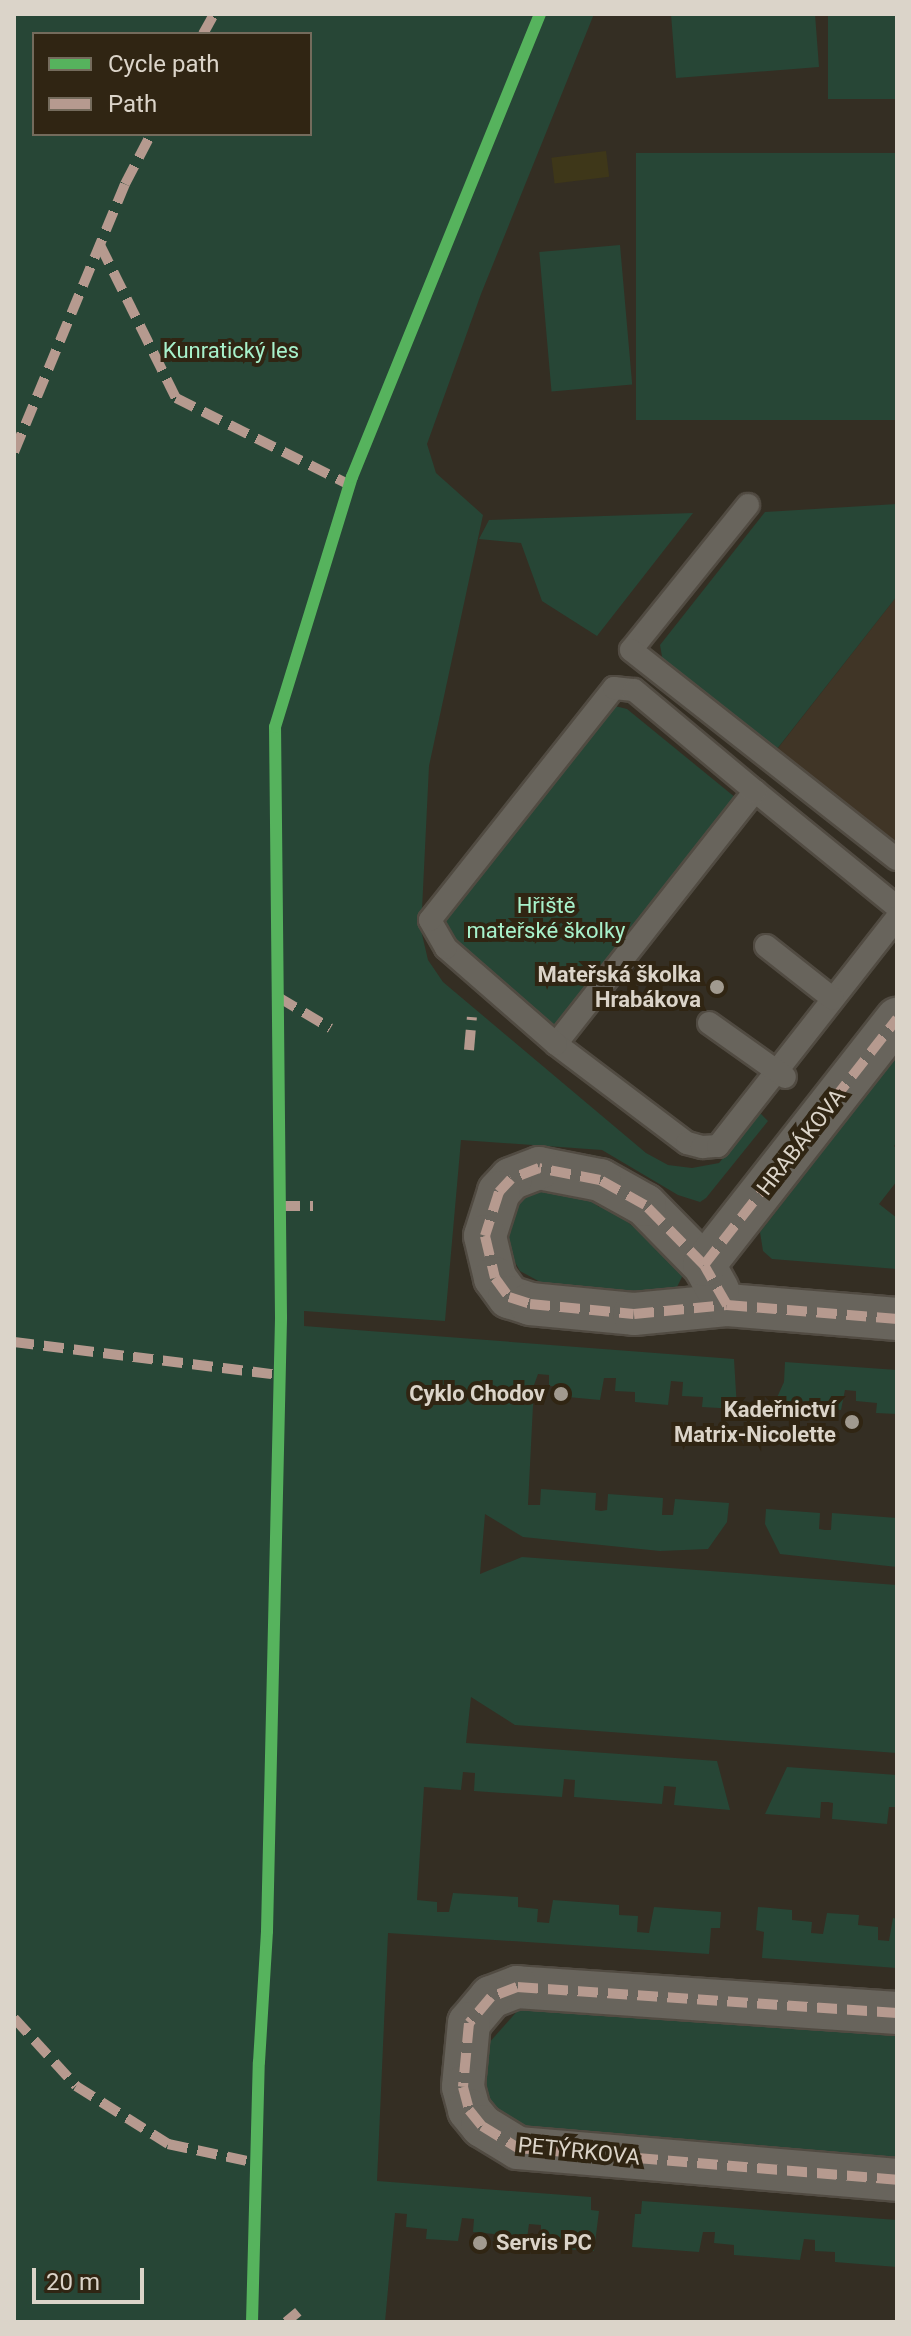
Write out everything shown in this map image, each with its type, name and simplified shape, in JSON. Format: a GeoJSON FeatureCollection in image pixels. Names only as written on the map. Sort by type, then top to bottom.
{"type":"FeatureCollection","features":[{"type":"Feature","properties":{"kind":"street","name":"HRABÁKOVA"},"geometry":{"type":"LineString","coordinates":[[704,1265],[897,1019]]}},
{"type":"Feature","properties":{"kind":"street"},"geometry":{"type":"LineString","coordinates":[[727,1305],[704,1265],[645,1205],[600,1180],[539,1168],[511,1179],[499,1192],[485,1236],[495,1278],[509,1297],[530,1304],[634,1314],[727,1305],[897,1319]]}},
{"type":"Feature","properties":{"kind":"street","name":"PETÝRKOVA"},"geometry":{"type":"LineString","coordinates":[[897,2013],[517,1987],[491,1997],[469,2023],[463,2087],[469,2110],[482,2126],[518,2148],[897,2180]]}},
{"type":"Feature","properties":{"kind":"lane"},"geometry":{"type":"LineString","coordinates":[[748,505],[631,650],[897,859]]}},
{"type":"Feature","properties":{"kind":"lane"},"geometry":{"type":"LineString","coordinates":[[897,907],[634,690],[614,688],[430,920],[446,948],[556,1044],[687,1143],[702,1147],[718,1146],[780,1074],[833,999],[897,918]]}},
{"type":"Feature","properties":{"kind":"lane"},"geometry":{"type":"LineString","coordinates":[[556,1044],[755,791]]}},
{"type":"Feature","properties":{"kind":"lane"},"geometry":{"type":"LineString","coordinates":[[766,946],[833,999]]}},
{"type":"Feature","properties":{"kind":"lane"},"geometry":{"type":"LineString","coordinates":[[709,1023],[780,1074]]}},
{"type":"Feature","properties":{"kind":"shaded area"},"geometry":{"type":"Polygon","coordinates":[[[897,596],[897,869],[764,766],[897,596]]]}},
{"type":"Feature","properties":{"kind":"green space","name":"Kunratický les"},"geometry":{"type":"Polygon","coordinates":[[[14,14],[594,14],[481,294],[427,444],[436,473],[483,515],[429,766],[421,930],[428,960],[443,982],[646,1153],[668,1165],[692,1168],[719,1163],[760,1113],[768,1121],[700,1202],[678,1195],[602,1150],[461,1140],[445,1321],[304,1311],[304,1326],[734,1359],[737,1409],[702,1407],[703,1397],[682,1396],[683,1382],[671,1381],[668,1405],[635,1402],[635,1392],[615,1391],[616,1378],[604,1378],[600,1400],[568,1397],[569,1387],[549,1386],[549,1375],[538,1374],[534,1385],[528,1505],[540,1505],[541,1489],[596,1493],[595,1510],[601,1511],[607,1510],[608,1494],[663,1498],[662,1515],[673,1515],[675,1499],[729,1503],[727,1522],[708,1549],[660,1551],[523,1537],[485,1514],[480,1574],[522,1557],[897,1585],[897,1753],[515,1725],[471,1697],[466,1743],[717,1761],[730,1810],[674,1805],[676,1787],[664,1786],[662,1804],[574,1797],[575,1780],[564,1779],[562,1797],[474,1791],[475,1773],[463,1772],[461,1790],[424,1787],[417,1900],[437,1902],[437,1912],[449,1912],[453,1893],[518,1897],[518,1907],[538,1909],[537,1922],[549,1923],[553,1900],[619,1905],[619,1915],[638,1916],[637,1932],[649,1933],[654,1907],[721,1912],[720,1928],[711,1928],[709,1954],[388,1933],[377,2181],[591,2197],[591,2210],[599,2211],[594,2251],[560,2249],[561,2239],[541,2237],[541,2225],[529,2224],[526,2246],[493,2243],[494,2234],[473,2232],[474,2219],[462,2218],[458,2241],[426,2239],[427,2229],[406,2227],[407,2214],[395,2213],[385,2322],[14,2322],[14,14]]]}},
{"type":"Feature","properties":{"kind":"green space"},"geometry":{"type":"Polygon","coordinates":[[[671,14],[815,14],[819,67],[676,78],[671,14]]]}},
{"type":"Feature","properties":{"kind":"green space"},"geometry":{"type":"Polygon","coordinates":[[[828,14],[897,14],[897,99],[828,99],[828,14]]]}},
{"type":"Feature","properties":{"kind":"green space"},"geometry":{"type":"Polygon","coordinates":[[[636,153],[897,153],[897,420],[636,420],[636,153]]]}},
{"type":"Feature","properties":{"kind":"green space"},"geometry":{"type":"Polygon","coordinates":[[[620,245],[632,384],[552,392],[539,252],[620,245]]]}},
{"type":"Feature","properties":{"kind":"green space"},"geometry":{"type":"Polygon","coordinates":[[[897,504],[897,596],[773,754],[664,668],[660,645],[765,512],[897,504]]]}},
{"type":"Feature","properties":{"kind":"green space"},"geometry":{"type":"Polygon","coordinates":[[[693,513],[597,636],[542,601],[521,543],[479,539],[489,520],[693,513]]]}},
{"type":"Feature","properties":{"kind":"green space","name":"Hřiště mateřské školky"},"geometry":{"type":"Polygon","coordinates":[[[615,706],[627,709],[736,798],[555,1030],[452,943],[443,922],[615,706]]]}},
{"type":"Feature","properties":{"kind":"green space"},"geometry":{"type":"Polygon","coordinates":[[[897,1056],[897,1142],[894,1146],[897,1149],[897,1181],[879,1204],[897,1218],[897,1269],[772,1259],[763,1251],[760,1232],[897,1056]]]}},
{"type":"Feature","properties":{"kind":"green space"},"geometry":{"type":"Polygon","coordinates":[[[540,1188],[588,1198],[599,1207],[603,1203],[675,1259],[683,1275],[675,1291],[613,1295],[613,1289],[603,1288],[603,1295],[591,1293],[590,1287],[575,1286],[574,1292],[555,1290],[520,1271],[508,1250],[505,1230],[511,1231],[514,1217],[509,1216],[521,1200],[540,1188]]]}},
{"type":"Feature","properties":{"kind":"green space"},"geometry":{"type":"Polygon","coordinates":[[[785,1362],[897,1370],[897,1414],[876,1413],[877,1403],[856,1401],[856,1391],[845,1390],[841,1410],[774,1404],[784,1382],[785,1362]]]}},
{"type":"Feature","properties":{"kind":"green space"},"geometry":{"type":"Polygon","coordinates":[[[766,1509],[820,1513],[819,1529],[825,1530],[831,1530],[832,1513],[897,1518],[897,1567],[780,1554],[765,1524],[766,1509]]]}},
{"type":"Feature","properties":{"kind":"green space"},"geometry":{"type":"Polygon","coordinates":[[[787,1767],[897,1775],[897,1807],[889,1807],[887,1824],[832,1819],[833,1803],[828,1802],[821,1802],[820,1818],[765,1814],[787,1767]]]}},
{"type":"Feature","properties":{"kind":"green space"},"geometry":{"type":"Polygon","coordinates":[[[758,1907],[792,1910],[792,1920],[812,1922],[811,1933],[823,1934],[827,1913],[859,1915],[858,1925],[878,1927],[878,1940],[889,1941],[893,1918],[897,1919],[897,1968],[762,1958],[764,1932],[756,1930],[758,1907]]]}},
{"type":"Feature","properties":{"kind":"green space"},"geometry":{"type":"Polygon","coordinates":[[[520,2008],[897,2025],[897,2169],[541,2142],[487,2104],[482,2068],[488,2044],[520,2008]]]}},
{"type":"Feature","properties":{"kind":"green space"},"geometry":{"type":"Polygon","coordinates":[[[642,2201],[897,2220],[897,2267],[835,2262],[835,2252],[815,2251],[815,2240],[804,2239],[800,2260],[734,2255],[734,2245],[714,2243],[715,2232],[703,2232],[699,2252],[632,2247],[635,2214],[641,2214],[642,2201]]]}},
{"type":"Feature","properties":{"kind":"sand"},"geometry":{"type":"Polygon","coordinates":[[[606,151],[609,177],[555,184],[551,158],[606,151]]]}},
{"type":"Feature","properties":{"kind":"marked path"},"geometry":{"type":"LineString","coordinates":[[204,32],[214,14]]}},
{"type":"Feature","properties":{"kind":"marked path"},"geometry":{"type":"LineString","coordinates":[[14,452],[125,184],[150,136]]}},
{"type":"Feature","properties":{"kind":"marked path"},"geometry":{"type":"LineString","coordinates":[[100,245],[176,398],[350,485]]}},
{"type":"Feature","properties":{"kind":"marked path"},"geometry":{"type":"LineString","coordinates":[[278,997],[330,1028]]}},
{"type":"Feature","properties":{"kind":"marked path"},"geometry":{"type":"LineString","coordinates":[[469,1050],[472,1017]]}},
{"type":"Feature","properties":{"kind":"marked path"},"geometry":{"type":"LineString","coordinates":[[727,1305],[704,1265],[897,1019]]}},
{"type":"Feature","properties":{"kind":"marked path"},"geometry":{"type":"LineString","coordinates":[[704,1265],[645,1205],[600,1180],[539,1168],[511,1179],[499,1192],[485,1236],[495,1278],[509,1297],[530,1304],[634,1314],[727,1305],[897,1319]]}},
{"type":"Feature","properties":{"kind":"marked path"},"geometry":{"type":"LineString","coordinates":[[280,1206],[313,1206]]}},
{"type":"Feature","properties":{"kind":"marked path"},"geometry":{"type":"LineString","coordinates":[[14,1342],[278,1375]]}},
{"type":"Feature","properties":{"kind":"marked path"},"geometry":{"type":"LineString","coordinates":[[897,2013],[517,1987],[491,1997],[469,2023],[463,2087],[469,2110],[482,2126],[518,2148],[897,2180]]}},
{"type":"Feature","properties":{"kind":"marked path"},"geometry":{"type":"LineString","coordinates":[[14,2018],[76,2086],[168,2144],[257,2163]]}},
{"type":"Feature","properties":{"kind":"marked path"},"geometry":{"type":"LineString","coordinates":[[286,2322],[298,2312]]}},
{"type":"Feature","properties":{"kind":"cycle path"},"geometry":{"type":"LineString","coordinates":[[252,2322],[259,2062],[267,1931],[281,1317],[275,727],[352,477],[540,14]]}},
{"type":"Feature","properties":{"kind":"place","name":"Mateřská školka Hrabákova"},"geometry":{"type":"Point","coordinates":[717,987]}},
{"type":"Feature","properties":{"kind":"place","name":"Cyklo Chodov"},"geometry":{"type":"Point","coordinates":[561,1394]}},
{"type":"Feature","properties":{"kind":"place","name":"Kadeřnictví Matrix-Nicolette"},"geometry":{"type":"Point","coordinates":[852,1422]}},
{"type":"Feature","properties":{"kind":"place","name":"Servis PC"},"geometry":{"type":"Point","coordinates":[480,2243]}}]}
